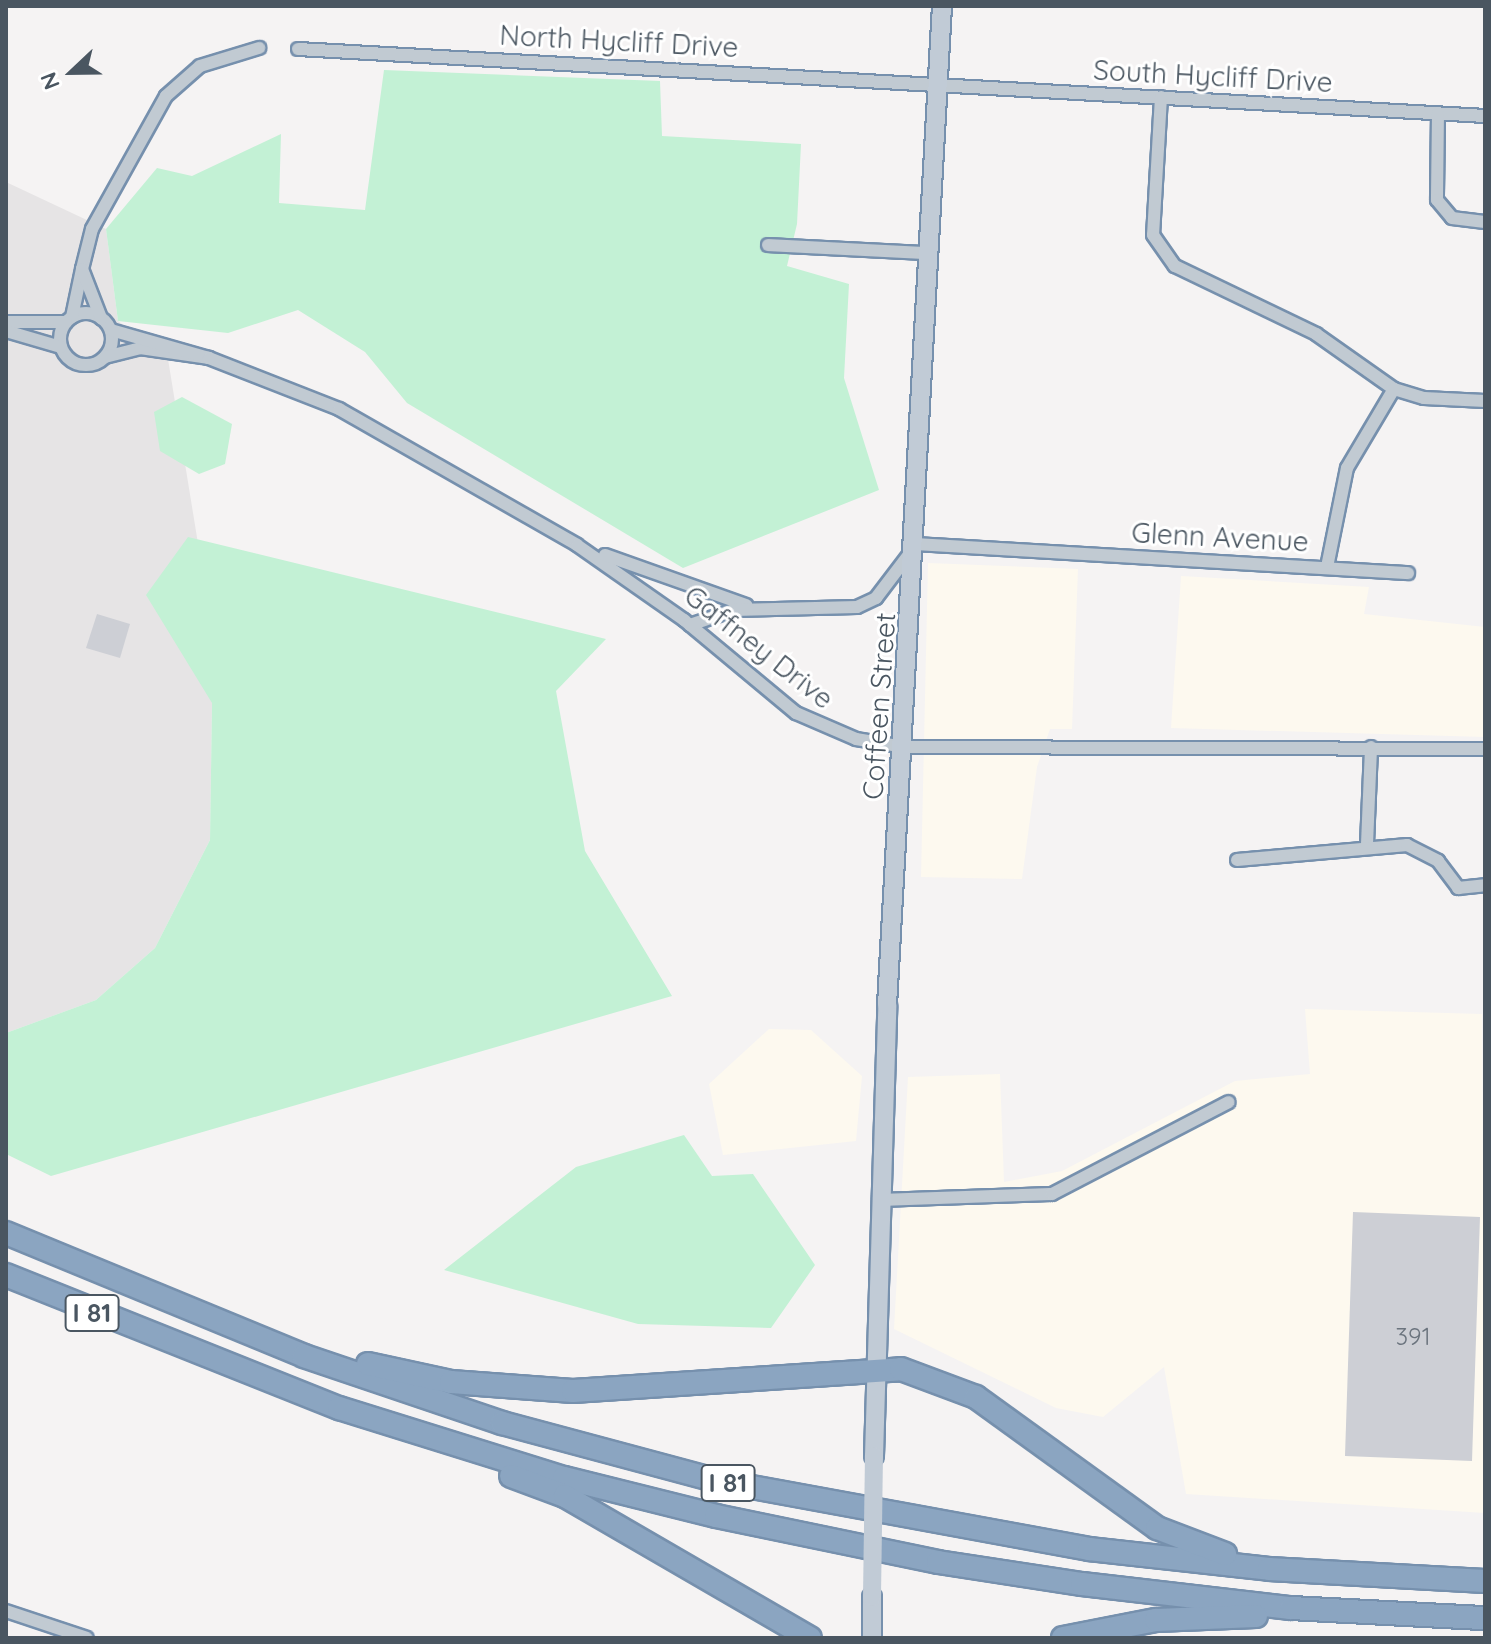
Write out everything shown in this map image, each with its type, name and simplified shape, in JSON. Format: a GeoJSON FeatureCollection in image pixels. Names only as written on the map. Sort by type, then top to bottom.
{"type":"FeatureCollection","features":[{"type":"Feature","properties":{"kind":"highway","name":"I 81"},"geometry":{"type":"LineString","coordinates":[[6,1233],[266,1342],[502,1423],[719,1481],[873,1512],[1184,1561],[1485,1581]]}},
{"type":"Feature","properties":{"kind":"highway","name":"I 81"},"geometry":{"type":"LineString","coordinates":[[6,1275],[339,1408],[579,1482],[938,1562],[1291,1608],[1485,1619]]}},
{"type":"Feature","properties":{"kind":"highway"},"geometry":{"type":"LineString","coordinates":[[266,1342],[413,1375],[521,1389],[653,1388],[874,1367],[946,1382],[976,1397],[1094,1488],[1201,1548],[1263,1561],[1485,1573]]}},
{"type":"Feature","properties":{"kind":"highway"},"geometry":{"type":"LineString","coordinates":[[339,1408],[392,1434],[565,1496],[810,1638]]}},
{"type":"Feature","properties":{"kind":"highway"},"geometry":{"type":"LineString","coordinates":[[1063,1638],[1196,1617],[1485,1619]]}},
{"type":"Feature","properties":{"kind":"main road","name":"Coffeen Street"},"geometry":{"type":"LineString","coordinates":[[872,1638],[879,1200],[917,544],[928,253],[942,6]]}},
{"type":"Feature","properties":{"kind":"street"},"geometry":{"type":"LineString","coordinates":[[61,347],[92,229],[166,96],[200,66],[259,48]]}},
{"type":"Feature","properties":{"kind":"street","name":"North Hycliff Drive"},"geometry":{"type":"LineString","coordinates":[[298,49],[939,83]]}},
{"type":"Feature","properties":{"kind":"street","name":"South Hycliff Drive"},"geometry":{"type":"LineString","coordinates":[[939,83],[1485,116]]}},
{"type":"Feature","properties":{"kind":"street"},"geometry":{"type":"LineString","coordinates":[[1161,97],[1153,235],[1175,266],[1316,334],[1394,389],[1424,398],[1485,401]]}},
{"type":"Feature","properties":{"kind":"street"},"geometry":{"type":"LineString","coordinates":[[1438,113],[1437,200],[1452,218],[1485,222]]}},
{"type":"Feature","properties":{"kind":"street"},"geometry":{"type":"LineString","coordinates":[[768,245],[928,253]]}},
{"type":"Feature","properties":{"kind":"street"},"geometry":{"type":"LineString","coordinates":[[6,331],[61,347],[80,365],[105,357],[111,330],[101,318],[82,269]]}},
{"type":"Feature","properties":{"kind":"street"},"geometry":{"type":"LineString","coordinates":[[6,322],[101,318]]}},
{"type":"Feature","properties":{"kind":"street","name":"Gaffney Drive"},"geometry":{"type":"LineString","coordinates":[[111,330],[209,358],[339,409],[577,545],[690,625],[809,721],[856,739],[905,747],[1485,749]]}},
{"type":"Feature","properties":{"kind":"street","name":"Gaffney Drive"},"geometry":{"type":"LineString","coordinates":[[105,357],[140,348],[209,358]]}},
{"type":"Feature","properties":{"kind":"street","name":"Glenn Avenue"},"geometry":{"type":"LineString","coordinates":[[917,544],[1327,567],[1347,468],[1394,389]]}},
{"type":"Feature","properties":{"kind":"street"},"geometry":{"type":"LineString","coordinates":[[690,625],[734,610],[857,607],[876,598],[917,544]]}},
{"type":"Feature","properties":{"kind":"street"},"geometry":{"type":"LineString","coordinates":[[577,545],[765,610]]}},
{"type":"Feature","properties":{"kind":"street"},"geometry":{"type":"LineString","coordinates":[[1327,567],[1408,573]]}},
{"type":"Feature","properties":{"kind":"street"},"geometry":{"type":"LineString","coordinates":[[1367,844],[1371,747]]}},
{"type":"Feature","properties":{"kind":"street"},"geometry":{"type":"LineString","coordinates":[[1237,860],[1367,844],[1425,851],[1458,888],[1485,885]]}},
{"type":"Feature","properties":{"kind":"street"},"geometry":{"type":"LineString","coordinates":[[879,1200],[1052,1194],[1229,1102]]}},
{"type":"Feature","properties":{"kind":"street"},"geometry":{"type":"LineString","coordinates":[[6,1611],[87,1638]]}},
{"type":"Feature","properties":{"kind":"shaded area"},"geometry":{"type":"Polygon","coordinates":[[[6,182],[106,229],[118,321],[168,359],[201,562],[212,703],[210,840],[155,948],[96,1000],[6,1033],[6,182]]]}},
{"type":"Feature","properties":{"kind":"shaded area"},"geometry":{"type":"Polygon","coordinates":[[[928,563],[1078,569],[1072,729],[1050,729],[1037,767],[1022,879],[921,877],[928,563]]]}},
{"type":"Feature","properties":{"kind":"shaded area"},"geometry":{"type":"Polygon","coordinates":[[[1181,576],[1369,587],[1364,614],[1485,627],[1485,737],[1171,728],[1181,576]]]}},
{"type":"Feature","properties":{"kind":"shaded area"},"geometry":{"type":"Polygon","coordinates":[[[1305,1009],[1482,1014],[1485,1513],[1186,1494],[1164,1367],[1103,1417],[1056,1408],[894,1329],[908,1077],[1000,1074],[1004,1182],[1062,1171],[1235,1081],[1310,1074],[1305,1009]]]}},
{"type":"Feature","properties":{"kind":"shaded area"},"geometry":{"type":"Polygon","coordinates":[[[769,1029],[811,1030],[862,1076],[856,1141],[723,1155],[709,1084],[769,1029]]]}},
{"type":"Feature","properties":{"kind":"green space"},"geometry":{"type":"Polygon","coordinates":[[[384,70],[660,81],[662,136],[801,144],[797,224],[787,266],[849,284],[844,378],[879,490],[683,568],[407,403],[365,352],[298,310],[228,333],[118,321],[106,229],[157,168],[192,176],[281,134],[279,203],[365,210],[384,70]]]}},
{"type":"Feature","properties":{"kind":"green space"},"geometry":{"type":"Polygon","coordinates":[[[182,397],[232,424],[225,464],[199,474],[160,451],[154,412],[182,397]]]}},
{"type":"Feature","properties":{"kind":"green space"},"geometry":{"type":"Polygon","coordinates":[[[188,537],[606,639],[556,691],[585,851],[672,996],[51,1176],[6,1154],[6,1033],[96,1000],[155,948],[210,840],[212,703],[146,595],[188,537]]]}},
{"type":"Feature","properties":{"kind":"green space"},"geometry":{"type":"Polygon","coordinates":[[[684,1135],[712,1176],[753,1174],[815,1265],[771,1328],[638,1324],[444,1270],[576,1167],[684,1135]]]}},
{"type":"Feature","properties":{"kind":"building"},"geometry":{"type":"Polygon","coordinates":[[[97,614],[130,624],[120,658],[86,648],[97,614]]]}},
{"type":"Feature","properties":{"kind":"building"},"geometry":{"type":"Polygon","coordinates":[[[1353,1212],[1480,1217],[1472,1461],[1345,1456],[1353,1212]]]}}]}
